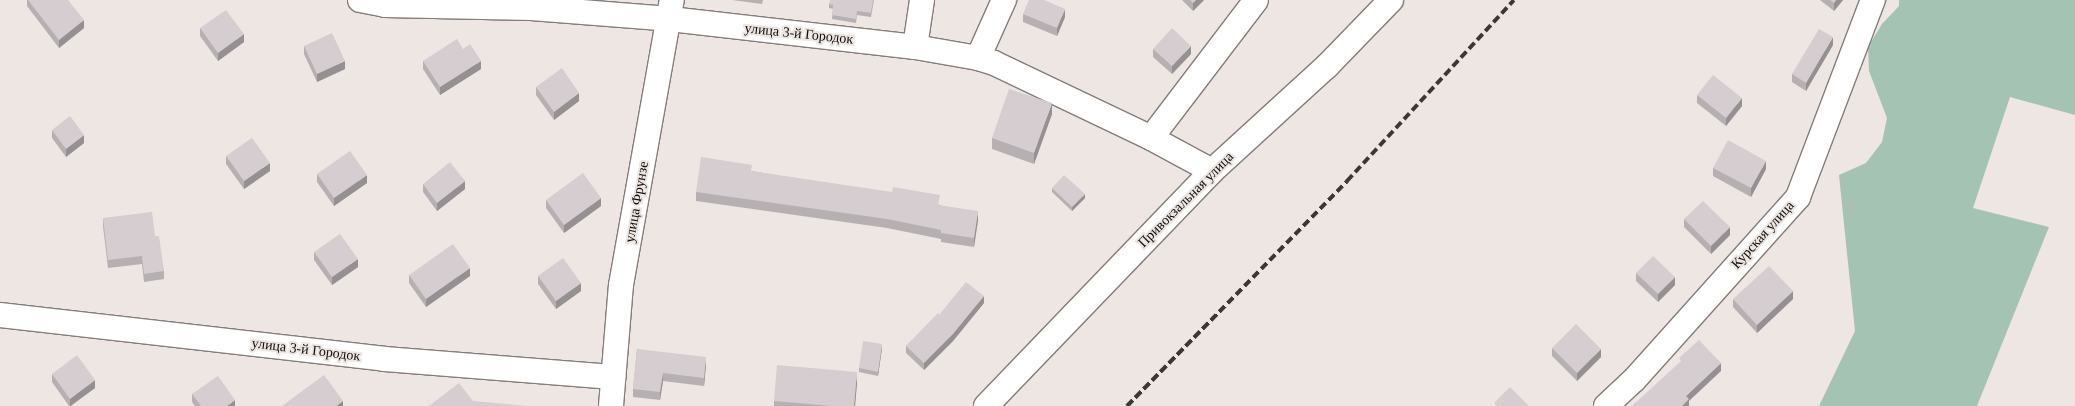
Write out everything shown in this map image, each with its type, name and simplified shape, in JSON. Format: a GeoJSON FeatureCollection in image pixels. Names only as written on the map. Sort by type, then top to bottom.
{"type":"FeatureCollection","features":[{"type":"Feature","properties":{"kind":"street","name":"улица 3-й Городок"},"geometry":{"type":"LineString","coordinates":[[360,0],[385,5],[671,10],[978,58],[994,63],[1151,138],[1212,171]]}},
{"type":"Feature","properties":{"kind":"street"},"geometry":{"type":"LineString","coordinates":[[915,47],[922,0]]}},
{"type":"Feature","properties":{"kind":"street"},"geometry":{"type":"LineString","coordinates":[[978,58],[1004,0]]}},
{"type":"Feature","properties":{"kind":"street"},"geometry":{"type":"LineString","coordinates":[[1151,138],[1256,0]]}},
{"type":"Feature","properties":{"kind":"street","name":"Привокзальная улица"},"geometry":{"type":"LineString","coordinates":[[986,406],[1212,171],[1327,66],[1391,0]]}},
{"type":"Feature","properties":{"kind":"street","name":"Курская улица"},"geometry":{"type":"LineString","coordinates":[[1606,406],[1641,372],[1798,196],[1872,0]]}},
{"type":"Feature","properties":{"kind":"street","name":"улица Фрунзе"},"geometry":{"type":"LineString","coordinates":[[611,406],[621,286],[671,10]]}},
{"type":"Feature","properties":{"kind":"street","name":"улица 3-й Городок"},"geometry":{"type":"LineString","coordinates":[[0,315],[384,359],[613,377]]}},
{"type":"Feature","properties":{"kind":"green space"},"geometry":{"type":"Polygon","coordinates":[[[1899,0],[2075,0],[2075,115],[2010,97],[1973,208],[2049,227],[1977,406],[1819,406],[1855,331],[1839,175],[1866,163],[1882,142],[1887,118],[1869,71],[1868,47],[1882,24],[1899,6],[1899,0]]]}},
{"type":"Feature","properties":{"kind":"building"},"geometry":{"type":"Polygon","coordinates":[[[28,0],[68,0],[84,20],[59,40],[28,0]]]}},
{"type":"Feature","properties":{"kind":"building"},"geometry":{"type":"Polygon","coordinates":[[[830,0],[873,0],[871,13],[857,11],[856,19],[832,15],[833,5],[829,4],[830,0]]]}},
{"type":"Feature","properties":{"kind":"building"},"geometry":{"type":"Polygon","coordinates":[[[1029,0],[1044,0],[1065,9],[1057,28],[1023,14],[1029,0]]]}},
{"type":"Feature","properties":{"kind":"building"},"geometry":{"type":"Polygon","coordinates":[[[226,10],[244,34],[218,53],[200,28],[226,10]]]}},
{"type":"Feature","properties":{"kind":"building"},"geometry":{"type":"Polygon","coordinates":[[[1172,28],[1191,46],[1172,66],[1153,49],[1172,28]]]}},
{"type":"Feature","properties":{"kind":"building"},"geometry":{"type":"Polygon","coordinates":[[[1819,29],[1833,37],[1806,83],[1792,74],[1819,29]]]}},
{"type":"Feature","properties":{"kind":"building"},"geometry":{"type":"Polygon","coordinates":[[[332,33],[345,61],[317,74],[304,46],[332,33]]]}},
{"type":"Feature","properties":{"kind":"building"},"geometry":{"type":"Polygon","coordinates":[[[457,39],[463,49],[470,44],[481,61],[440,87],[423,61],[457,39]]]}},
{"type":"Feature","properties":{"kind":"building"},"geometry":{"type":"Polygon","coordinates":[[[562,68],[579,93],[554,112],[536,87],[562,68]]]}},
{"type":"Feature","properties":{"kind":"building"},"geometry":{"type":"Polygon","coordinates":[[[1713,75],[1742,98],[1726,118],[1697,95],[1713,75]]]}},
{"type":"Feature","properties":{"kind":"building"},"geometry":{"type":"Polygon","coordinates":[[[1009,89],[1052,103],[1034,153],[992,138],[1009,89]]]}},
{"type":"Feature","properties":{"kind":"building"},"geometry":{"type":"Polygon","coordinates":[[[70,116],[84,135],[66,149],[52,130],[70,116]]]}},
{"type":"Feature","properties":{"kind":"building"},"geometry":{"type":"Polygon","coordinates":[[[252,138],[270,163],[244,181],[226,156],[252,138]]]}},
{"type":"Feature","properties":{"kind":"building"},"geometry":{"type":"Polygon","coordinates":[[[1728,140],[1766,161],[1751,188],[1713,168],[1728,140]]]}},
{"type":"Feature","properties":{"kind":"building"},"geometry":{"type":"Polygon","coordinates":[[[350,151],[367,175],[334,198],[317,174],[350,151]]]}},
{"type":"Feature","properties":{"kind":"building"},"geometry":{"type":"Polygon","coordinates":[[[701,157],[752,165],[751,171],[892,192],[893,187],[940,195],[938,205],[978,211],[974,238],[941,233],[941,230],[887,219],[696,192],[701,157]]]}},
{"type":"Feature","properties":{"kind":"building"},"geometry":{"type":"Polygon","coordinates":[[[450,162],[465,181],[437,203],[423,184],[450,162]]]}},
{"type":"Feature","properties":{"kind":"building"},"geometry":{"type":"Polygon","coordinates":[[[583,173],[601,198],[564,225],[546,200],[583,173]]]}},
{"type":"Feature","properties":{"kind":"building"},"geometry":{"type":"Polygon","coordinates":[[[1064,175],[1085,194],[1072,207],[1052,188],[1064,175]]]}},
{"type":"Feature","properties":{"kind":"building"},"geometry":{"type":"Polygon","coordinates":[[[1703,201],[1730,227],[1711,246],[1684,219],[1703,201]]]}},
{"type":"Feature","properties":{"kind":"building"},"geometry":{"type":"Polygon","coordinates":[[[152,212],[155,236],[159,236],[164,271],[144,274],[142,256],[108,260],[103,218],[152,212]]]}},
{"type":"Feature","properties":{"kind":"building"},"geometry":{"type":"Polygon","coordinates":[[[340,234],[358,259],[332,277],[314,252],[340,234]]]}},
{"type":"Feature","properties":{"kind":"building"},"geometry":{"type":"Polygon","coordinates":[[[453,244],[470,268],[426,299],[409,275],[453,244]]]}},
{"type":"Feature","properties":{"kind":"building"},"geometry":{"type":"Polygon","coordinates":[[[1653,256],[1675,277],[1658,294],[1636,273],[1653,256]]]}},
{"type":"Feature","properties":{"kind":"building"},"geometry":{"type":"Polygon","coordinates":[[[563,258],[581,283],[556,301],[538,276],[563,258]]]}},
{"type":"Feature","properties":{"kind":"building"},"geometry":{"type":"Polygon","coordinates":[[[1769,266],[1793,291],[1757,325],[1733,299],[1769,266]]]}},
{"type":"Feature","properties":{"kind":"building"},"geometry":{"type":"Polygon","coordinates":[[[966,282],[984,296],[953,334],[924,363],[906,346],[938,313],[939,315],[966,282]]]}},
{"type":"Feature","properties":{"kind":"building"},"geometry":{"type":"Polygon","coordinates":[[[1576,324],[1601,349],[1577,373],[1552,348],[1576,324]]]}},
{"type":"Feature","properties":{"kind":"building"},"geometry":{"type":"Polygon","coordinates":[[[1699,340],[1721,363],[1686,396],[1689,399],[1682,406],[1632,406],[1681,361],[1679,358],[1699,340]]]}},
{"type":"Feature","properties":{"kind":"building"},"geometry":{"type":"Polygon","coordinates":[[[863,341],[882,344],[878,372],[859,368],[863,341]]]}},
{"type":"Feature","properties":{"kind":"building"},"geometry":{"type":"Polygon","coordinates":[[[637,349],[706,357],[704,378],[663,373],[660,392],[633,389],[637,349]]]}},
{"type":"Feature","properties":{"kind":"building"},"geometry":{"type":"Polygon","coordinates":[[[77,355],[95,380],[70,399],[52,374],[77,355]]]}},
{"type":"Feature","properties":{"kind":"building"},"geometry":{"type":"Polygon","coordinates":[[[777,365],[857,372],[854,406],[774,401],[777,365]]]}},
{"type":"Feature","properties":{"kind":"building"},"geometry":{"type":"Polygon","coordinates":[[[324,375],[343,401],[336,406],[282,406],[324,375]]]}},
{"type":"Feature","properties":{"kind":"building"},"geometry":{"type":"Polygon","coordinates":[[[218,376],[235,400],[227,406],[201,406],[192,394],[218,376]]]}},
{"type":"Feature","properties":{"kind":"building"},"geometry":{"type":"Polygon","coordinates":[[[459,383],[473,401],[528,406],[429,406],[459,383]]]}},
{"type":"Feature","properties":{"kind":"building"},"geometry":{"type":"Polygon","coordinates":[[[1510,387],[1529,406],[1497,406],[1494,403],[1510,387]]]}},
{"type":"Feature","properties":{"kind":"railway"},"geometry":{"type":"LineString","coordinates":[[1127,406],[1347,181],[1514,0]]}}]}
